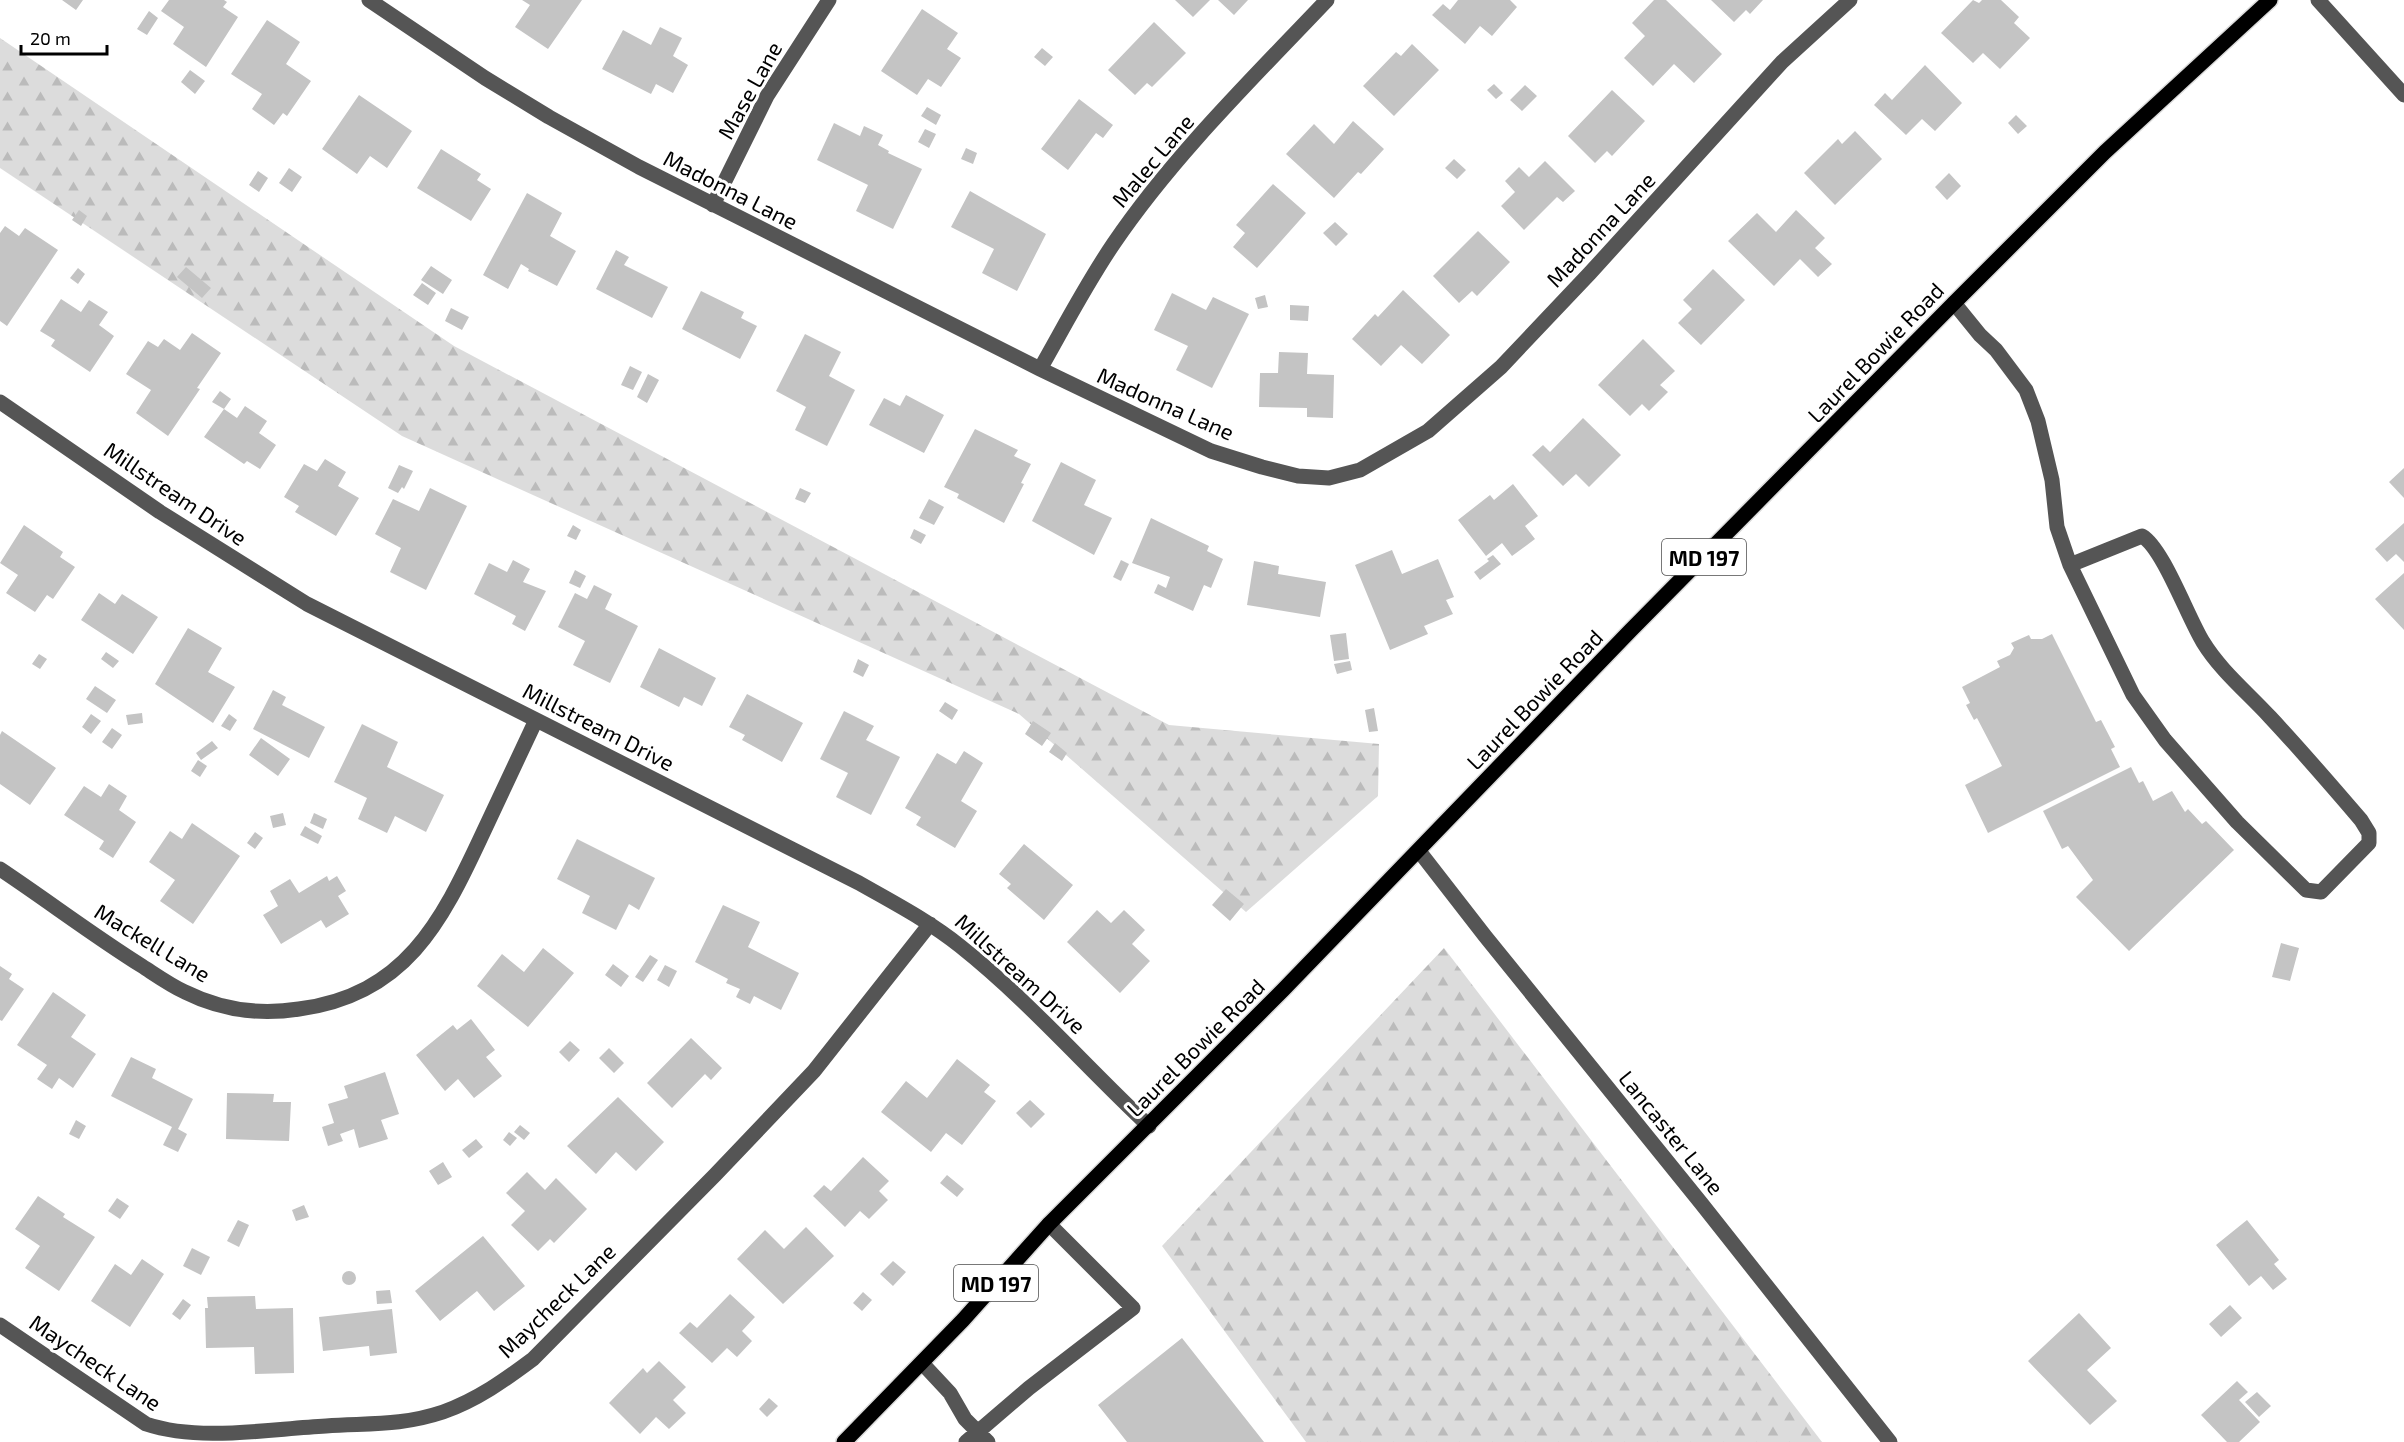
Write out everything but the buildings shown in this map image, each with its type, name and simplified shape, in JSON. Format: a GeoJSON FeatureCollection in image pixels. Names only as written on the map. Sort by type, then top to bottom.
{"type":"FeatureCollection","features":[{"type":"Feature","properties":{"kind":"main road","name":"Laurel Bowie Road"},"geometry":{"type":"LineString","coordinates":[[844,1442],[922,1363],[1049,1224],[1419,851],[1630,631],[1954,303],[2105,152],[2270,0]]}},
{"type":"Feature","properties":{"kind":"street","name":"Mase Lane"},"geometry":{"type":"LineString","coordinates":[[713,205],[767,96],[829,0]]}},
{"type":"Feature","properties":{"kind":"street","name":"Malec Lane"},"geometry":{"type":"LineString","coordinates":[[1040,369],[1085,287],[1115,242],[1160,183],[1228,104],[1327,0]]}},
{"type":"Feature","properties":{"kind":"street","name":"Madonna Lane"},"geometry":{"type":"LineString","coordinates":[[374,2],[485,78],[549,117],[713,205],[1040,369],[1211,451],[1262,468],[1298,476],[1329,478],[1360,470],[1428,432],[1500,368],[1606,257],[1782,62],[1850,0]]}},
{"type":"Feature","properties":{"kind":"street"},"geometry":{"type":"LineString","coordinates":[[2318,0],[2404,95]]}},
{"type":"Feature","properties":{"kind":"street"},"geometry":{"type":"LineString","coordinates":[[1954,303],[1980,335],[1996,350],[2026,390],[2038,421],[2052,480],[2057,527],[2070,565],[2133,695],[2164,740],[2237,822],[2306,890],[2321,892],[2369,843],[2370,833],[2288,736],[2207,648],[2192,625],[2158,553],[2149,540],[2142,536],[2070,565]]}},
{"type":"Feature","properties":{"kind":"street","name":"Millstream Drive"},"geometry":{"type":"LineString","coordinates":[[0,402],[160,512],[307,604],[859,883],[930,924],[1007,986],[1149,1125]]}},
{"type":"Feature","properties":{"kind":"street","name":"Mackell Lane"},"geometry":{"type":"LineString","coordinates":[[0,869],[120,952],[184,992],[212,1003],[241,1010],[285,1011],[336,1003],[379,982],[398,967],[431,931],[453,898],[536,720]]}},
{"type":"Feature","properties":{"kind":"street","name":"Lancaster Lane"},"geometry":{"type":"LineString","coordinates":[[1419,851],[1890,1442]]}},
{"type":"Feature","properties":{"kind":"street","name":"Maycheck Lane"},"geometry":{"type":"LineString","coordinates":[[0,1325],[146,1424],[173,1435],[227,1436],[326,1426],[390,1425],[443,1412],[470,1401],[504,1381],[533,1359],[766,1123],[821,1062],[930,924]]}},
{"type":"Feature","properties":{"kind":"street"},"geometry":{"type":"LineString","coordinates":[[922,1363],[950,1393],[977,1438],[1133,1308],[1049,1224]]}},
{"type":"Feature","properties":{"kind":"green space"},"geometry":{"type":"Polygon","coordinates":[[[0,38],[454,346],[1169,725],[1379,744],[1378,796],[1246,912],[1019,714],[402,436],[0,168],[0,38]]]}},
{"type":"Feature","properties":{"kind":"green space"},"geometry":{"type":"Polygon","coordinates":[[[1444,948],[1822,1442],[1306,1442],[1162,1246],[1444,948]]]}}]}
